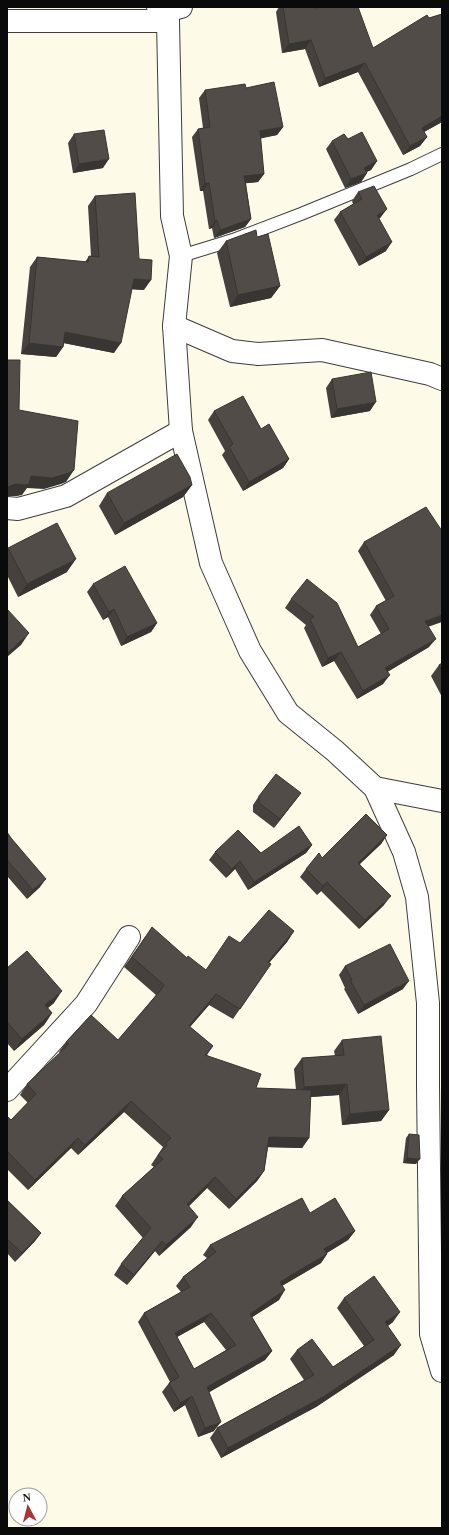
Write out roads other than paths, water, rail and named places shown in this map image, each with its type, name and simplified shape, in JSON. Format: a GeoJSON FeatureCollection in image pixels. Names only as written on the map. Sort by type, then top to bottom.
{"type":"FeatureCollection","features":[{"type":"Feature","properties":{"kind":"street"},"geometry":{"type":"LineString","coordinates":[[7,21],[167,12],[172,216],[181,256],[174,326],[181,431],[211,563],[250,651],[288,713],[335,751],[375,788],[404,852],[417,897],[428,1003],[431,1334],[442,1371]]}},
{"type":"Feature","properties":{"kind":"street"},"geometry":{"type":"LineString","coordinates":[[174,326],[232,351],[258,354],[322,350],[430,374],[442,379]]}},
{"type":"Feature","properties":{"kind":"street"},"geometry":{"type":"LineString","coordinates":[[7,508],[18,509],[66,496],[181,431]]}},
{"type":"Feature","properties":{"kind":"street"},"geometry":{"type":"LineString","coordinates":[[375,788],[442,801]]}},
{"type":"Feature","properties":{"kind":"street"},"geometry":{"type":"LineString","coordinates":[[7,1090],[86,1004],[129,938]]}},
{"type":"Feature","properties":{"kind":"lane"},"geometry":{"type":"LineString","coordinates":[[181,256],[233,240],[301,214],[411,170],[442,154]]}}]}
